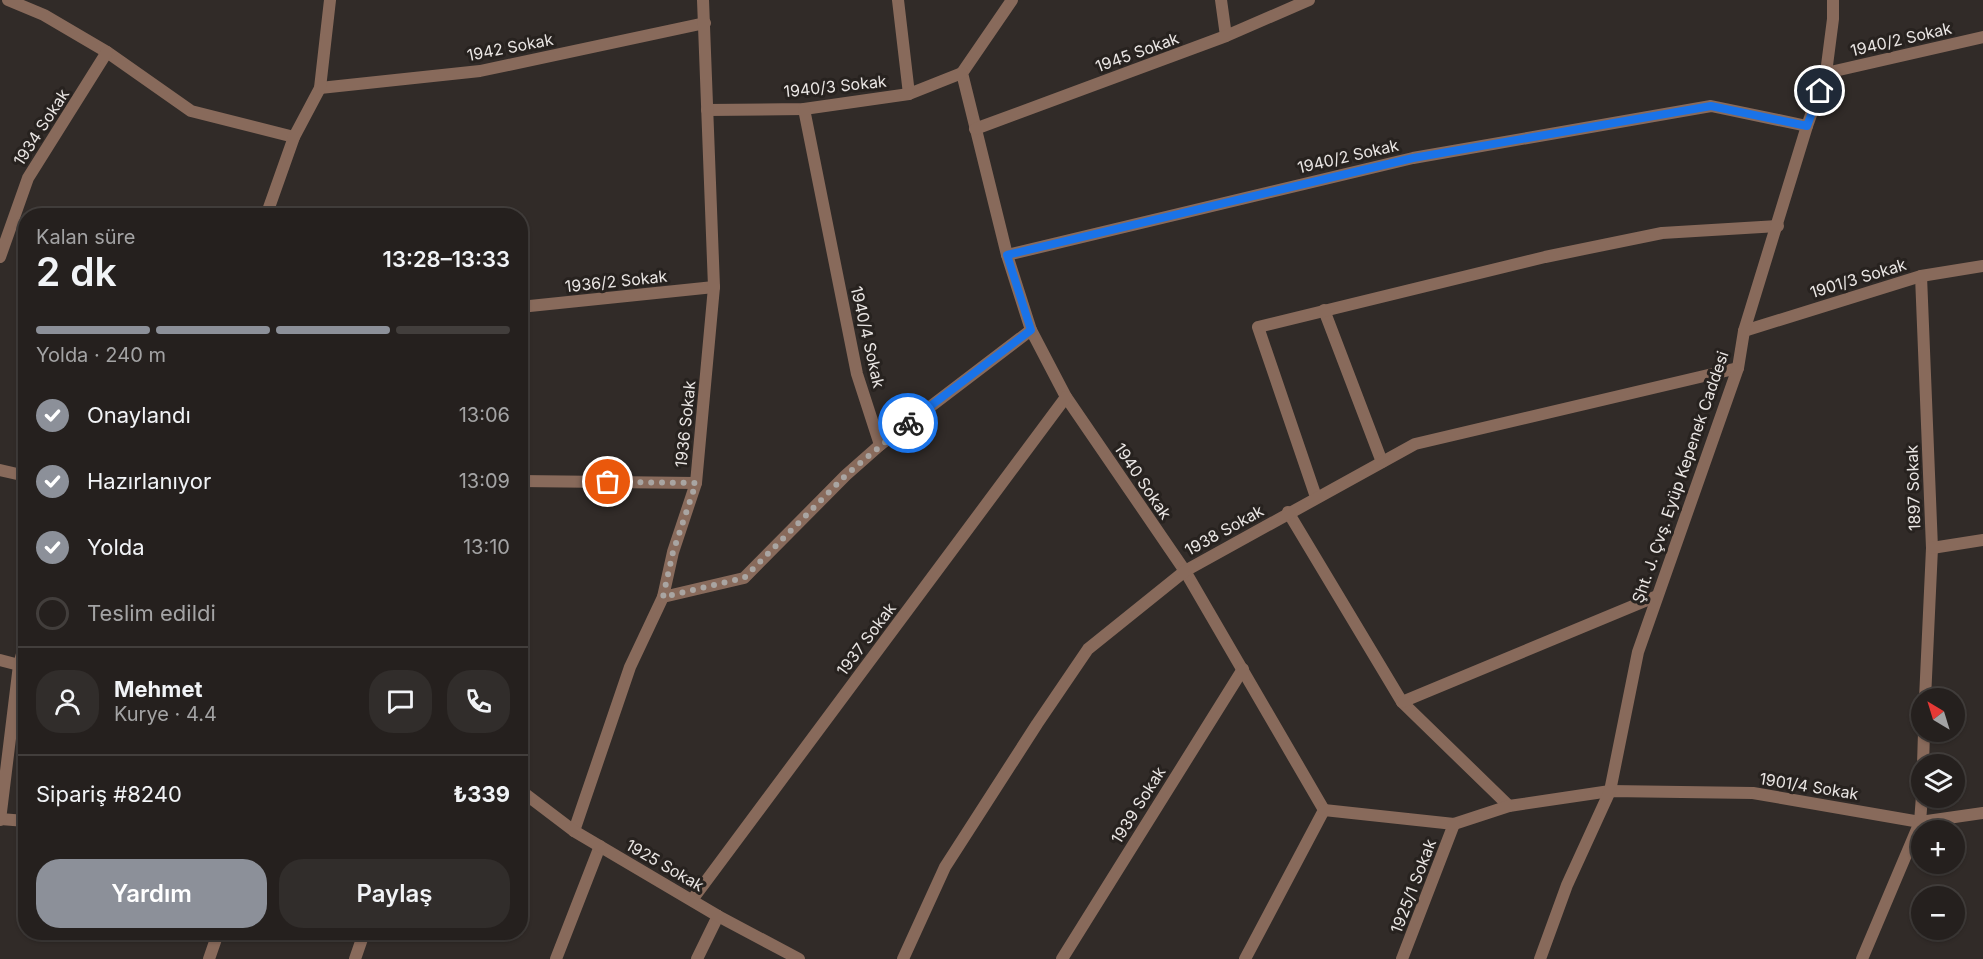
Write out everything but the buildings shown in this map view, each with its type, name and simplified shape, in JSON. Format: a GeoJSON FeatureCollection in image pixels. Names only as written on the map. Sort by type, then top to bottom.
{"type":"FeatureCollection","features":[{"type":"Feature","properties":{"kind":"street"},"geometry":{"type":"LineString","coordinates":[[8,0],[44,15],[107,52],[190,111],[294,137]]}},
{"type":"Feature","properties":{"kind":"street"},"geometry":{"type":"LineString","coordinates":[[269,208],[294,137],[320,88],[330,0]]}},
{"type":"Feature","properties":{"kind":"street","name":"1936 Sokak"},"geometry":{"type":"LineString","coordinates":[[574,831],[630,667],[663,597],[673,552],[696,483],[714,287],[703,0]]}},
{"type":"Feature","properties":{"kind":"street"},"geometry":{"type":"LineString","coordinates":[[898,0],[909,94]]}},
{"type":"Feature","properties":{"kind":"street"},"geometry":{"type":"LineString","coordinates":[[962,73],[1012,0]]}},
{"type":"Feature","properties":{"kind":"street"},"geometry":{"type":"LineString","coordinates":[[1221,0],[1226,36]]}},
{"type":"Feature","properties":{"kind":"street","name":"1945 Sokak"},"geometry":{"type":"LineString","coordinates":[[975,129],[1226,36],[1309,0]]}},
{"type":"Feature","properties":{"kind":"street","name":"Şht. J. Çvş. Eyüp Kepenek Caddesi"},"geometry":{"type":"LineString","coordinates":[[1540,959],[1567,885],[1610,791],[1638,652],[1738,368],[1744,331],[1807,126],[1826,73],[1833,19],[1833,0]]}},
{"type":"Feature","properties":{"kind":"street","name":"1942 Sokak"},"geometry":{"type":"LineString","coordinates":[[320,88],[480,71],[705,22]]}},
{"type":"Feature","properties":{"kind":"street","name":"1940/2 Sokak"},"geometry":{"type":"LineString","coordinates":[[1826,73],[1983,37]]}},
{"type":"Feature","properties":{"kind":"street","name":"1934 Sokak"},"geometry":{"type":"LineString","coordinates":[[0,257],[28,178],[107,52]]}},
{"type":"Feature","properties":{"kind":"street","name":"1940/3 Sokak"},"geometry":{"type":"LineString","coordinates":[[707,110],[804,109],[909,94],[962,73]]}},
{"type":"Feature","properties":{"kind":"street","name":"1940 Sokak"},"geometry":{"type":"LineString","coordinates":[[962,73],[1007,255],[1031,330],[1066,397],[1185,570],[1324,810]]}},
{"type":"Feature","properties":{"kind":"street","name":"1940/2 Sokak"},"geometry":{"type":"LineString","coordinates":[[1007,255],[1413,158],[1711,106],[1807,126]]}},
{"type":"Feature","properties":{"kind":"street","name":"1940/4 Sokak"},"geometry":{"type":"LineString","coordinates":[[804,109],[857,374],[880,445]]}},
{"type":"Feature","properties":{"kind":"street"},"geometry":{"type":"LineString","coordinates":[[1316,497],[1258,327],[1545,257],[1662,233],[1778,226]]}},
{"type":"Feature","properties":{"kind":"street","name":"1901/3 Sokak"},"geometry":{"type":"LineString","coordinates":[[1744,331],[1921,276],[1983,266]]}},
{"type":"Feature","properties":{"kind":"street","name":"1897 Sokak"},"geometry":{"type":"LineString","coordinates":[[1921,276],[1932,548],[1926,688]]}},
{"type":"Feature","properties":{"kind":"street","name":"1936/2 Sokak"},"geometry":{"type":"LineString","coordinates":[[528,306],[714,287]]}},
{"type":"Feature","properties":{"kind":"street"},"geometry":{"type":"LineString","coordinates":[[1324,310],[1382,462]]}},
{"type":"Feature","properties":{"kind":"street"},"geometry":{"type":"LineString","coordinates":[[663,597],[744,578],[846,475],[880,445],[1031,330]]}},
{"type":"Feature","properties":{"kind":"street","name":"1938 Sokak"},"geometry":{"type":"LineString","coordinates":[[903,959],[945,867],[1088,649],[1185,570],[1415,444],[1738,368]]}},
{"type":"Feature","properties":{"kind":"street","name":"1937 Sokak"},"geometry":{"type":"LineString","coordinates":[[692,900],[1066,397]]}},
{"type":"Feature","properties":{"kind":"street"},"geometry":{"type":"LineString","coordinates":[[0,470],[18,474]]}},
{"type":"Feature","properties":{"kind":"street"},"geometry":{"type":"LineString","coordinates":[[528,481],[696,483]]}},
{"type":"Feature","properties":{"kind":"street"},"geometry":{"type":"LineString","coordinates":[[1288,512],[1402,702],[1509,806]]}},
{"type":"Feature","properties":{"kind":"street"},"geometry":{"type":"LineString","coordinates":[[1932,548],[1983,540]]}},
{"type":"Feature","properties":{"kind":"street"},"geometry":{"type":"LineString","coordinates":[[1402,702],[1657,596]]}},
{"type":"Feature","properties":{"kind":"street"},"geometry":{"type":"LineString","coordinates":[[0,660],[18,665]]}},
{"type":"Feature","properties":{"kind":"street","name":"1939 Sokak"},"geometry":{"type":"LineString","coordinates":[[1062,959],[1243,669]]}},
{"type":"Feature","properties":{"kind":"street"},"geometry":{"type":"LineString","coordinates":[[18,673],[0,819],[18,820]]}},
{"type":"Feature","properties":{"kind":"street","name":"1901/4 Sokak"},"geometry":{"type":"LineString","coordinates":[[1454,824],[1509,806],[1610,791],[1753,793],[1911,820]]}},
{"type":"Feature","properties":{"kind":"street","name":"1925 Sokak"},"geometry":{"type":"LineString","coordinates":[[528,796],[574,831],[718,916],[799,959]]}},
{"type":"Feature","properties":{"kind":"street"},"geometry":{"type":"LineString","coordinates":[[1245,959],[1324,810],[1454,824]]}},
{"type":"Feature","properties":{"kind":"street","name":"1901/4 Sokak"},"geometry":{"type":"LineString","coordinates":[[1934,820],[1983,813]]}},
{"type":"Feature","properties":{"kind":"street","name":"1925/1 Sokak"},"geometry":{"type":"LineString","coordinates":[[1402,959],[1454,824]]}},
{"type":"Feature","properties":{"kind":"street"},"geometry":{"type":"LineString","coordinates":[[1862,959],[1911,843]]}},
{"type":"Feature","properties":{"kind":"street"},"geometry":{"type":"LineString","coordinates":[[556,959],[600,846]]}},
{"type":"Feature","properties":{"kind":"street"},"geometry":{"type":"LineString","coordinates":[[697,959],[718,916]]}},
{"type":"Feature","properties":{"kind":"street"},"geometry":{"type":"LineString","coordinates":[[209,959],[216,940]]}},
{"type":"Feature","properties":{"kind":"street"},"geometry":{"type":"LineString","coordinates":[[355,959],[362,940]]}},
{"type":"Feature","properties":{"kind":"way so far"},"geometry":{"type":"LineString","coordinates":[[608,482],[696,483],[673,552],[663,597],[744,578],[846,475],[908,423]]}},
{"type":"Feature","properties":{"kind":"route"},"geometry":{"type":"LineString","coordinates":[[908,423],[1031,330],[1007,255],[1413,158],[1630,119],[1711,106],[1807,126],[1820,91]]}}]}
